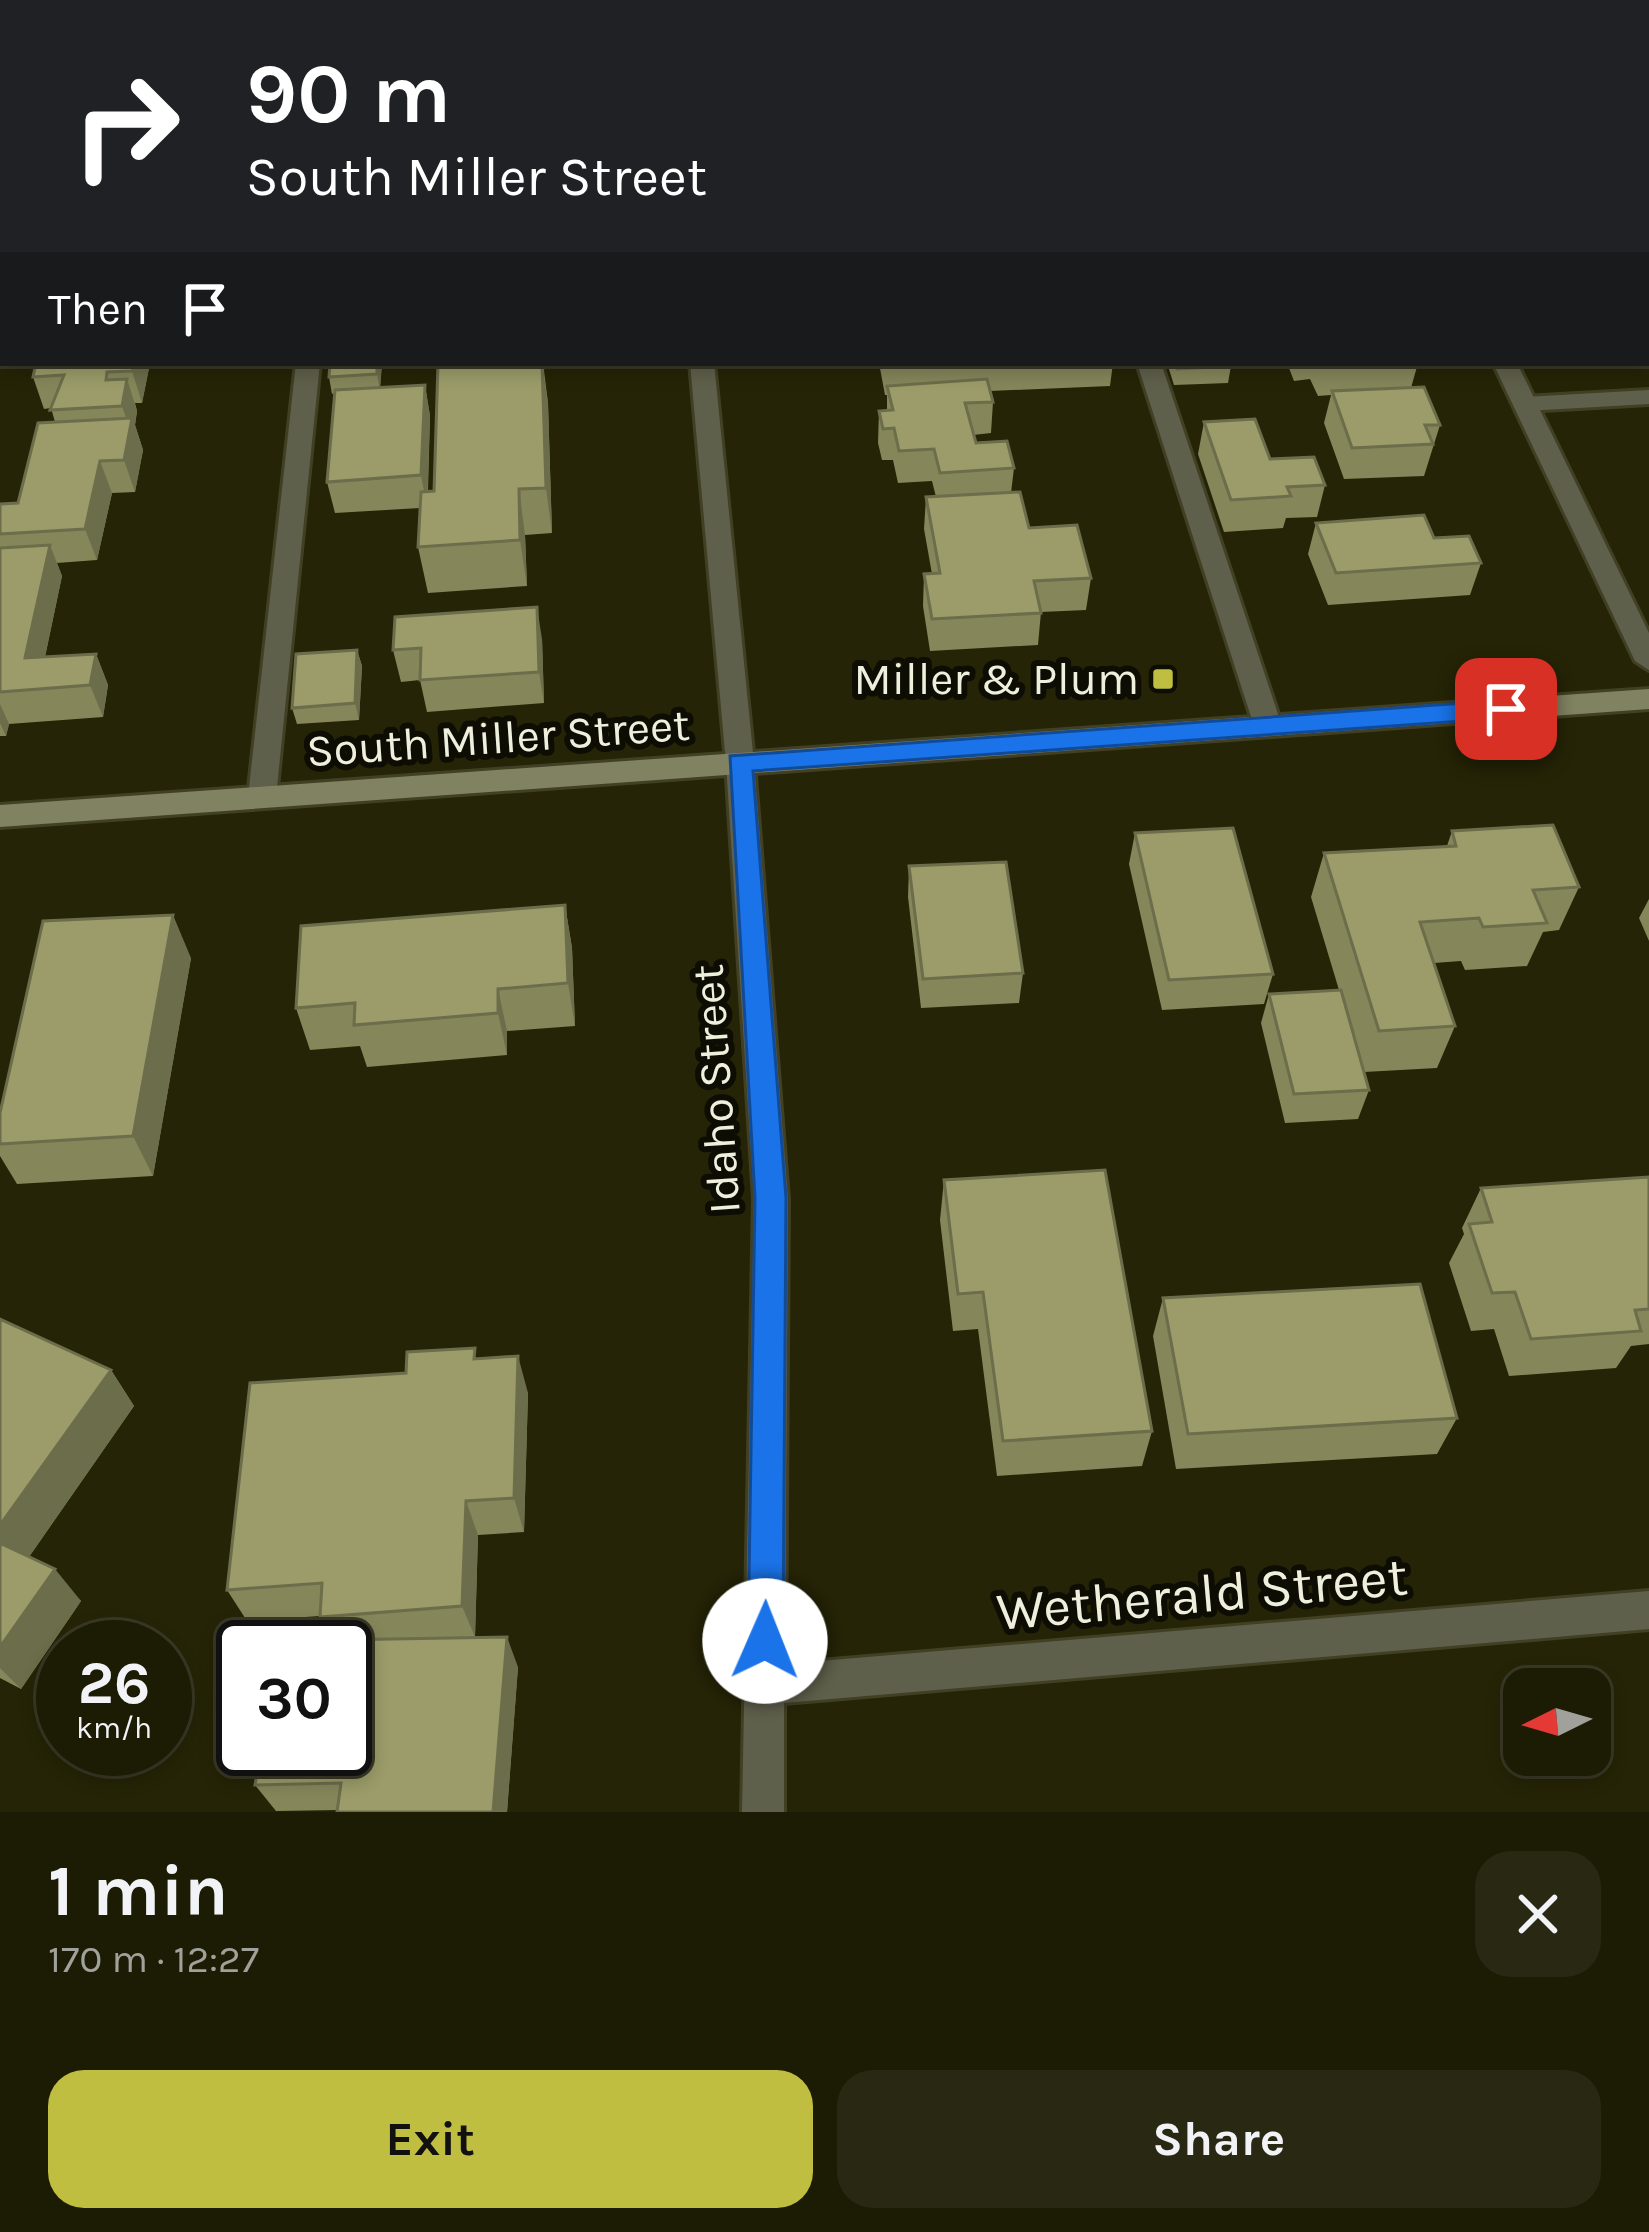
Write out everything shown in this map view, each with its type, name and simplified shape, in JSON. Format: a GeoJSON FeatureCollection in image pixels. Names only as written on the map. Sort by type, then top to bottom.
{"type":"FeatureCollection","features":[{"type":"Feature","properties":{"kind":"main road","name":"South Miller Street"},"geometry":{"type":"LineString","coordinates":[[0,816],[1649,698]]}},
{"type":"Feature","properties":{"kind":"street"},"geometry":{"type":"LineString","coordinates":[[262,797],[308,366]]}},
{"type":"Feature","properties":{"kind":"street","name":"Idaho Street"},"geometry":{"type":"LineString","coordinates":[[701,366],[740,763],[771,1198],[763,1812]]}},
{"type":"Feature","properties":{"kind":"street"},"geometry":{"type":"LineString","coordinates":[[1150,366],[1268,726]]}},
{"type":"Feature","properties":{"kind":"street"},"geometry":{"type":"LineString","coordinates":[[1506,366],[1649,661]]}},
{"type":"Feature","properties":{"kind":"street"},"geometry":{"type":"LineString","coordinates":[[1525,404],[1649,397]]}},
{"type":"Feature","properties":{"kind":"street","name":"Wetherald Street"},"geometry":{"type":"LineString","coordinates":[[765,1685],[1649,1610]]}},
{"type":"Feature","properties":{"kind":"building"},"geometry":{"type":"Polygon","coordinates":[[[35,366],[133,366],[132,371],[107,372],[106,380],[127,379],[122,406],[50,410],[64,375],[33,377],[35,366]]]}},
{"type":"Feature","properties":{"kind":"building"},"geometry":{"type":"Polygon","coordinates":[[[330,366],[377,366],[377,374],[329,377],[330,366]]]}},
{"type":"Feature","properties":{"kind":"building"},"geometry":{"type":"Polygon","coordinates":[[[438,366],[542,366],[546,488],[519,489],[520,540],[418,547],[421,492],[434,491],[438,366]]]}},
{"type":"Feature","properties":{"kind":"building"},"geometry":{"type":"Polygon","coordinates":[[[987,379],[993,402],[965,403],[976,443],[1007,441],[1014,468],[940,473],[934,449],[899,451],[894,428],[883,429],[879,411],[893,410],[887,386],[987,379]]]}},
{"type":"Feature","properties":{"kind":"building"},"geometry":{"type":"Polygon","coordinates":[[[425,385],[421,475],[327,482],[335,390],[425,385]]]}},
{"type":"Feature","properties":{"kind":"building"},"geometry":{"type":"Polygon","coordinates":[[[1424,387],[1440,425],[1425,425],[1433,444],[1352,448],[1332,391],[1424,387]]]}},
{"type":"Feature","properties":{"kind":"building"},"geometry":{"type":"Polygon","coordinates":[[[132,418],[124,460],[100,461],[85,529],[0,534],[0,504],[18,503],[38,423],[132,418]]]}},
{"type":"Feature","properties":{"kind":"building"},"geometry":{"type":"Polygon","coordinates":[[[1255,419],[1270,459],[1314,457],[1325,485],[1287,487],[1291,496],[1231,500],[1204,422],[1255,419]]]}},
{"type":"Feature","properties":{"kind":"building"},"geometry":{"type":"Polygon","coordinates":[[[1020,492],[1029,528],[1077,525],[1091,578],[1034,581],[1041,613],[932,619],[924,574],[940,573],[926,497],[1020,492]]]}},
{"type":"Feature","properties":{"kind":"building"},"geometry":{"type":"Polygon","coordinates":[[[1424,515],[1434,538],[1469,536],[1481,563],[1336,573],[1316,523],[1424,515]]]}},
{"type":"Feature","properties":{"kind":"building"},"geometry":{"type":"Polygon","coordinates":[[[50,545],[25,658],[96,654],[90,685],[0,692],[0,548],[50,545]]]}},
{"type":"Feature","properties":{"kind":"building"},"geometry":{"type":"Polygon","coordinates":[[[537,607],[539,672],[420,680],[421,648],[393,650],[395,617],[537,607]]]}},
{"type":"Feature","properties":{"kind":"building"},"geometry":{"type":"Polygon","coordinates":[[[357,650],[355,703],[292,708],[296,654],[357,650]]]}},
{"type":"Feature","properties":{"kind":"building"},"geometry":{"type":"Polygon","coordinates":[[[1553,825],[1579,887],[1533,890],[1547,923],[1483,927],[1479,918],[1420,922],[1455,1026],[1379,1031],[1324,853],[1456,846],[1452,831],[1553,825]]]}},
{"type":"Feature","properties":{"kind":"building"},"geometry":{"type":"Polygon","coordinates":[[[1233,828],[1273,974],[1169,980],[1135,833],[1233,828]]]}},
{"type":"Feature","properties":{"kind":"building"},"geometry":{"type":"Polygon","coordinates":[[[1006,862],[1023,973],[923,979],[909,866],[1006,862]]]}},
{"type":"Feature","properties":{"kind":"building"},"geometry":{"type":"Polygon","coordinates":[[[565,905],[568,983],[498,989],[498,1013],[354,1025],[355,1003],[296,1008],[301,926],[565,905]]]}},
{"type":"Feature","properties":{"kind":"building"},"geometry":{"type":"Polygon","coordinates":[[[173,915],[133,1136],[0,1144],[0,1113],[43,921],[173,915]]]}},
{"type":"Feature","properties":{"kind":"building"},"geometry":{"type":"Polygon","coordinates":[[[1341,990],[1369,1090],[1294,1094],[1269,994],[1341,990]]]}},
{"type":"Feature","properties":{"kind":"building"},"geometry":{"type":"Polygon","coordinates":[[[1105,1170],[1152,1431],[1003,1441],[983,1292],[958,1294],[944,1180],[1105,1170]]]}},
{"type":"Feature","properties":{"kind":"building"},"geometry":{"type":"Polygon","coordinates":[[[1649,1177],[1649,1309],[1635,1310],[1641,1331],[1531,1339],[1515,1292],[1492,1293],[1469,1224],[1492,1222],[1481,1188],[1649,1177]]]}},
{"type":"Feature","properties":{"kind":"building"},"geometry":{"type":"Polygon","coordinates":[[[1420,1284],[1457,1418],[1188,1434],[1163,1298],[1420,1284]]]}},
{"type":"Feature","properties":{"kind":"building"},"geometry":{"type":"Polygon","coordinates":[[[0,1319],[111,1370],[0,1525],[0,1319]]]}},
{"type":"Feature","properties":{"kind":"building"},"geometry":{"type":"Polygon","coordinates":[[[475,1348],[474,1359],[518,1356],[514,1498],[466,1501],[462,1606],[320,1617],[322,1583],[227,1590],[250,1383],[406,1373],[407,1352],[475,1348]]]}},
{"type":"Feature","properties":{"kind":"building"},"geometry":{"type":"Polygon","coordinates":[[[0,1543],[55,1569],[0,1647],[0,1543]]]}},
{"type":"Feature","properties":{"kind":"building"},"geometry":{"type":"Polygon","coordinates":[[[507,1637],[493,1812],[337,1812],[341,1783],[255,1785],[256,1776],[372,1776],[372,1639],[507,1637]]]}},
{"type":"Feature","properties":{"kind":"place","name":"Miller & Plum"},"geometry":{"type":"Point","coordinates":[1163,679]}},
{"type":"Feature","properties":{"kind":"route"},"geometry":{"type":"LineString","coordinates":[[765,1641],[771,1198],[740,763],[1506,709]]}}]}
